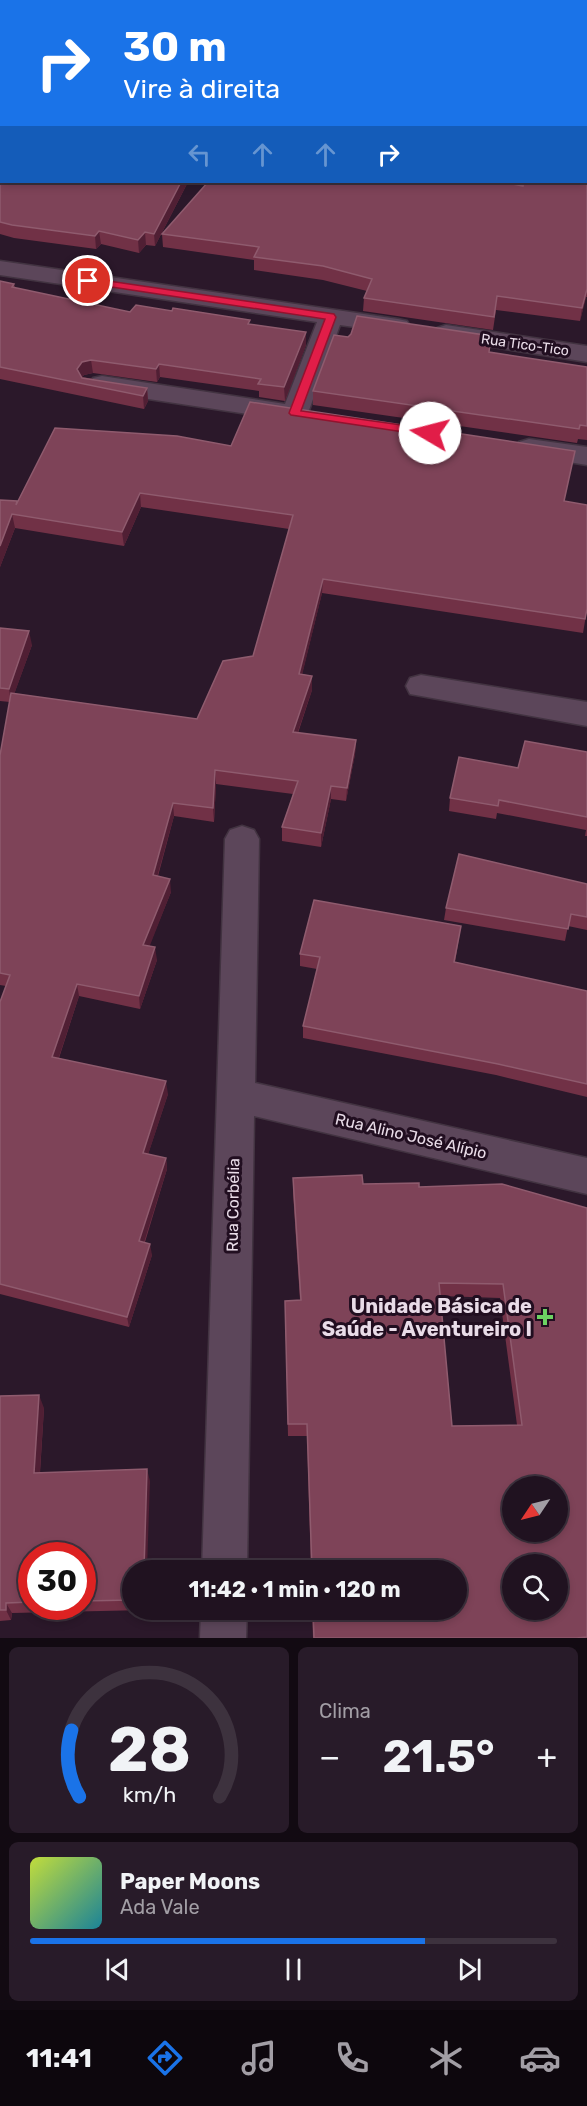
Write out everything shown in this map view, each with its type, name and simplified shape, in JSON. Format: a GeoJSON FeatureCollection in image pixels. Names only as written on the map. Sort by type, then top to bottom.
{"type":"FeatureCollection","features":[{"type":"Feature","properties":{"kind":"street","name":"Rua Tico-Tico"},"geometry":{"type":"LineString","coordinates":[[0,268],[587,354]]}},
{"type":"Feature","properties":{"kind":"street"},"geometry":{"type":"LineString","coordinates":[[93,383],[306,415],[331,317]]}},
{"type":"Feature","properties":{"kind":"street"},"geometry":{"type":"LineString","coordinates":[[505,444],[587,456]]}},
{"type":"Feature","properties":{"kind":"street"},"geometry":{"type":"LineString","coordinates":[[421,686],[587,714]]}},
{"type":"Feature","properties":{"kind":"street","name":"Rua Corbélia"},"geometry":{"type":"LineString","coordinates":[[224,1560],[242,839]]}},
{"type":"Feature","properties":{"kind":"street","name":"Rua Alino José Alípio"},"geometry":{"type":"LineString","coordinates":[[235,1095],[587,1176]]}},
{"type":"Feature","properties":{"kind":"street"},"geometry":{"type":"LineString","coordinates":[[223,1638],[224,1620]]}},
{"type":"Feature","properties":{"kind":"building"},"geometry":{"type":"Polygon","coordinates":[[[0,183],[180,183],[154,234],[145,232],[138,240],[99,231],[95,236],[0,222],[0,183]]]}},
{"type":"Feature","properties":{"kind":"building"},"geometry":{"type":"Polygon","coordinates":[[[207,183],[508,183],[523,186],[524,183],[587,183],[587,289],[582,308],[497,296],[494,317],[364,298],[372,279],[323,266],[254,257],[259,247],[162,234],[207,183]]]}},
{"type":"Feature","properties":{"kind":"building"},"geometry":{"type":"Polygon","coordinates":[[[0,281],[14,284],[12,287],[130,312],[136,305],[172,311],[173,308],[250,320],[248,324],[306,332],[284,387],[258,384],[261,379],[159,364],[156,369],[91,360],[82,362],[77,369],[82,378],[147,388],[143,396],[0,367],[0,281]]]}},
{"type":"Feature","properties":{"kind":"building"},"geometry":{"type":"Polygon","coordinates":[[[357,316],[491,336],[489,352],[587,367],[587,426],[580,425],[579,429],[313,391],[334,335],[348,337],[357,316]]]}},
{"type":"Feature","properties":{"kind":"building"},"geometry":{"type":"Polygon","coordinates":[[[250,402],[575,451],[564,501],[587,505],[587,609],[585,619],[323,579],[299,674],[312,676],[293,732],[356,740],[347,788],[331,786],[321,833],[282,827],[298,781],[215,770],[213,808],[173,803],[153,875],[170,879],[143,945],[155,947],[139,996],[77,984],[52,1057],[166,1081],[143,1153],[166,1158],[139,1241],[150,1244],[127,1317],[0,1284],[0,1002],[10,975],[0,973],[0,755],[11,693],[197,719],[223,661],[253,656],[293,515],[140,493],[122,532],[12,514],[0,546],[0,500],[17,501],[16,505],[55,428],[177,436],[231,446],[250,402]]]}},
{"type":"Feature","properties":{"kind":"building"},"geometry":{"type":"Polygon","coordinates":[[[0,628],[29,631],[9,689],[0,688],[0,628]]]}},
{"type":"Feature","properties":{"kind":"building"},"geometry":{"type":"Polygon","coordinates":[[[525,741],[587,752],[587,817],[499,800],[498,806],[450,798],[459,757],[518,768],[525,741]]]}},
{"type":"Feature","properties":{"kind":"building"},"geometry":{"type":"Polygon","coordinates":[[[459,854],[587,884],[587,917],[571,914],[568,929],[446,908],[459,854]]]}},
{"type":"Feature","properties":{"kind":"building"},"geometry":{"type":"Polygon","coordinates":[[[314,900],[461,926],[454,962],[587,991],[587,1084],[303,1026],[320,957],[300,954],[314,900]]]}},
{"type":"Feature","properties":{"kind":"building"},"geometry":{"type":"Polygon","coordinates":[[[362,1175],[363,1184],[419,1183],[419,1187],[502,1184],[587,1208],[587,1637],[314,1638],[313,1620],[467,1620],[467,1560],[312,1560],[307,1424],[288,1424],[285,1301],[301,1300],[293,1178],[362,1175]],[[439,1283],[452,1426],[522,1425],[503,1284],[439,1283]]]}},
{"type":"Feature","properties":{"kind":"building"},"geometry":{"type":"Polygon","coordinates":[[[39,1395],[34,1473],[147,1469],[144,1560],[122,1560],[122,1600],[96,1601],[96,1542],[18,1542],[18,1603],[6,1603],[6,1610],[0,1610],[0,1396],[39,1395]]]}},
{"type":"Feature","properties":{"kind":"place","name":"Unidade Básica de Saúde - Aventureiro I"},"geometry":{"type":"Point","coordinates":[545,1317]}},
{"type":"Feature","properties":{"kind":"route"},"geometry":{"type":"LineString","coordinates":[[88,281],[331,317],[295,413],[430,433]]}}]}
